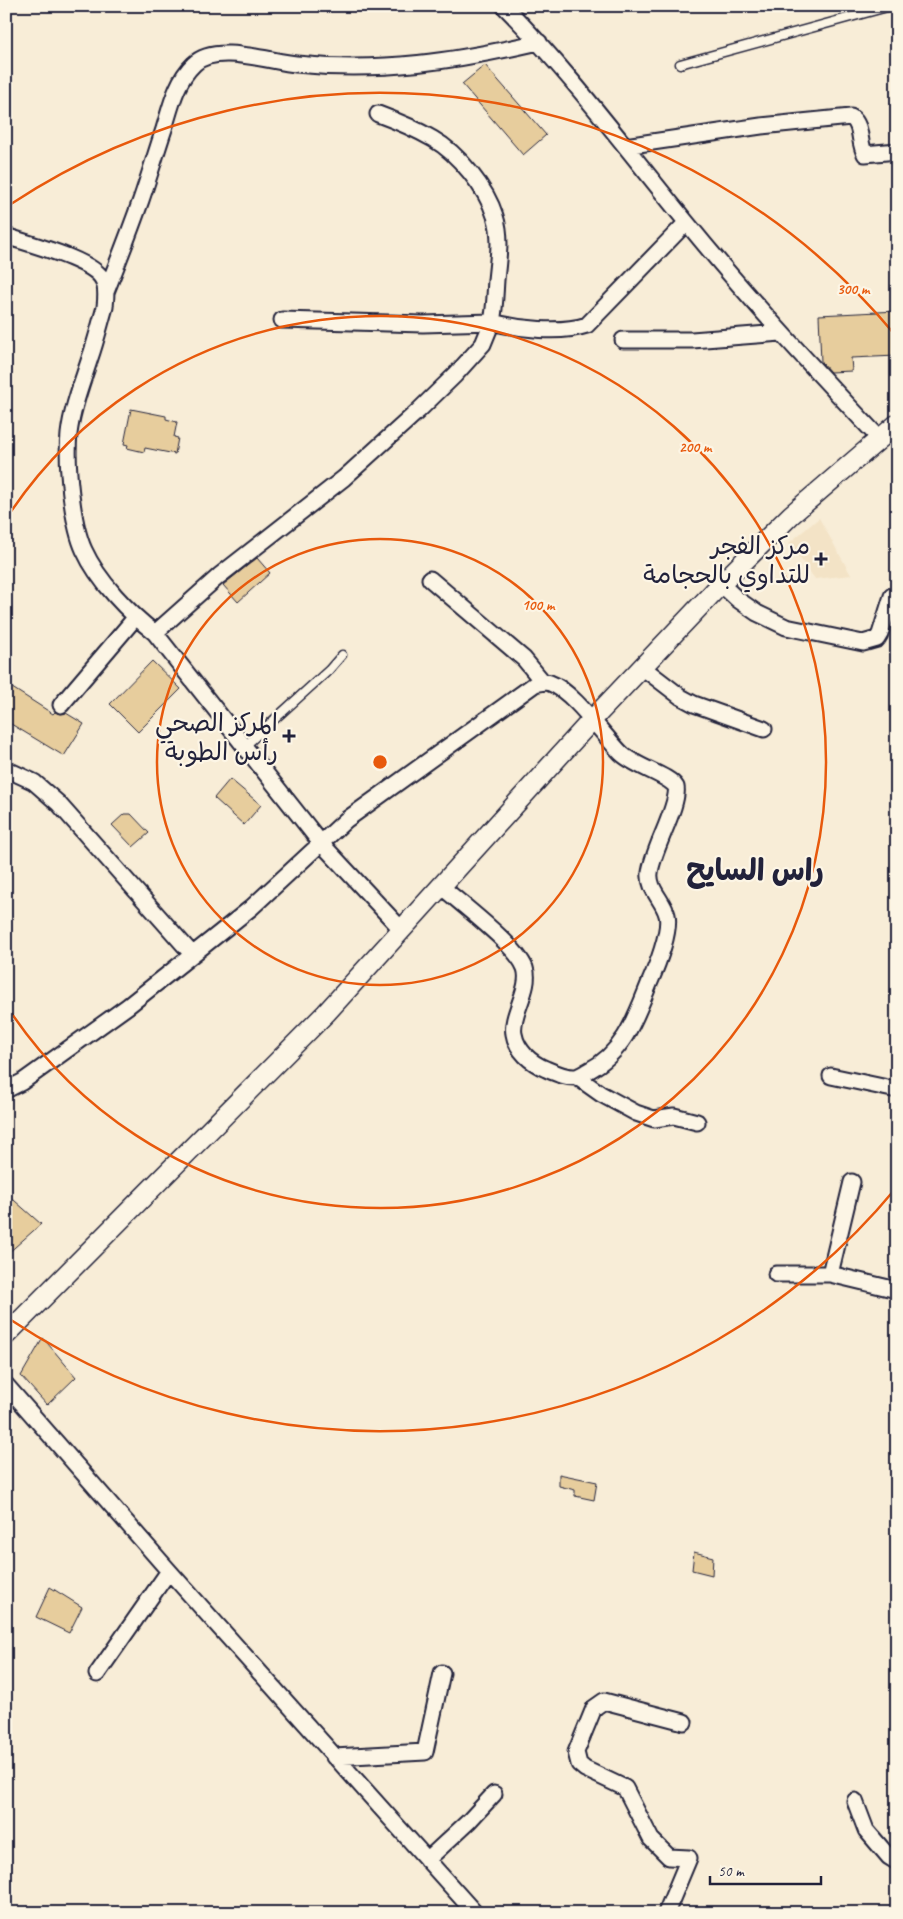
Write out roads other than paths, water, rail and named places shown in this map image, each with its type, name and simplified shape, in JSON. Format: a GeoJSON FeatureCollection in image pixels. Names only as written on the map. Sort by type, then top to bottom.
{"type":"FeatureCollection","features":[{"type":"Feature","properties":{"kind":"street"},"geometry":{"type":"LineString","coordinates":[[504,6],[539,42],[686,223],[798,353],[879,438]]}},
{"type":"Feature","properties":{"kind":"street"},"geometry":{"type":"LineString","coordinates":[[106,292],[140,202],[181,80],[195,63],[210,55],[229,54],[309,65],[364,68],[388,67],[484,55],[539,42]]}},
{"type":"Feature","properties":{"kind":"street"},"geometry":{"type":"LineString","coordinates":[[155,633],[219,576],[344,478],[418,411],[483,344],[492,322],[499,247],[495,216],[489,202],[478,184],[454,155],[435,140],[378,114]]}},
{"type":"Feature","properties":{"kind":"street"},"geometry":{"type":"LineString","coordinates":[[625,146],[761,126],[851,117],[856,120],[859,127],[861,143],[865,154],[897,151]]}},
{"type":"Feature","properties":{"kind":"street"},"geometry":{"type":"LineString","coordinates":[[282,320],[423,324],[492,322],[508,326],[555,330],[578,328],[587,325],[686,223]]}},
{"type":"Feature","properties":{"kind":"street"},"geometry":{"type":"LineString","coordinates":[[6,236],[84,263],[96,270],[104,280],[106,292],[105,307],[78,395],[69,435],[69,478],[75,518],[84,550],[115,595],[136,618],[155,633],[320,842],[402,930]]}},
{"type":"Feature","properties":{"kind":"street"},"geometry":{"type":"LineString","coordinates":[[624,340],[692,340],[781,333]]}},
{"type":"Feature","properties":{"kind":"street"},"geometry":{"type":"LineString","coordinates":[[6,1335],[320,1019],[591,721],[721,584],[780,525],[897,424]]}},
{"type":"Feature","properties":{"kind":"street"},"geometry":{"type":"LineString","coordinates":[[430,579],[524,659],[543,682]]}},
{"type":"Feature","properties":{"kind":"street"},"geometry":{"type":"LineString","coordinates":[[721,584],[737,599],[757,613],[786,627],[863,643],[877,639],[892,596]]}},
{"type":"Feature","properties":{"kind":"street"},"geometry":{"type":"LineString","coordinates":[[60,705],[136,618]]}},
{"type":"Feature","properties":{"kind":"street"},"geometry":{"type":"LineString","coordinates":[[642,667],[694,704],[764,728]]}},
{"type":"Feature","properties":{"kind":"street"},"geometry":{"type":"LineString","coordinates":[[6,1090],[22,1082],[128,1006],[251,908],[320,842],[346,820],[535,684],[549,682],[569,695],[622,754],[634,764],[670,780],[677,791],[649,875],[654,892],[667,916],[666,930],[655,969],[625,1039],[614,1053],[596,1067],[577,1077],[560,1076],[542,1068],[526,1056],[517,1046],[513,1032],[525,987],[526,969],[517,953],[442,887]]}},
{"type":"Feature","properties":{"kind":"street"},"geometry":{"type":"LineString","coordinates":[[6,769],[34,782],[58,803],[192,954]]}},
{"type":"Feature","properties":{"kind":"street"},"geometry":{"type":"LineString","coordinates":[[831,1076],[897,1090]]}},
{"type":"Feature","properties":{"kind":"street"},"geometry":{"type":"LineString","coordinates":[[577,1077],[601,1094],[636,1113],[654,1119],[674,1116],[697,1122]]}},
{"type":"Feature","properties":{"kind":"street"},"geometry":{"type":"LineString","coordinates":[[830,1274],[852,1182]]}},
{"type":"Feature","properties":{"kind":"street"},"geometry":{"type":"LineString","coordinates":[[776,1274],[830,1274],[897,1290]]}},
{"type":"Feature","properties":{"kind":"street"},"geometry":{"type":"LineString","coordinates":[[6,1385],[334,1757],[475,1913]]}},
{"type":"Feature","properties":{"kind":"street"},"geometry":{"type":"LineString","coordinates":[[97,1674],[169,1571]]}},
{"type":"Feature","properties":{"kind":"street"},"geometry":{"type":"LineString","coordinates":[[334,1757],[425,1752],[442,1673]]}},
{"type":"Feature","properties":{"kind":"street"},"geometry":{"type":"LineString","coordinates":[[666,1913],[690,1858],[668,1857],[651,1839],[625,1788],[585,1769],[579,1764],[576,1752],[594,1708],[604,1701],[684,1722]]}},
{"type":"Feature","properties":{"kind":"street"},"geometry":{"type":"LineString","coordinates":[[428,1860],[494,1794]]}},
{"type":"Feature","properties":{"kind":"street"},"geometry":{"type":"LineString","coordinates":[[855,1801],[866,1830],[889,1857],[897,1862]]}},
{"type":"Feature","properties":{"kind":"lane"},"geometry":{"type":"LineString","coordinates":[[680,64],[891,6]]}},
{"type":"Feature","properties":{"kind":"lane"},"geometry":{"type":"LineString","coordinates":[[245,746],[329,670],[342,655]]}},
{"type":"Feature","properties":{"kind":"place","name":"مركز الفجر للتداوي بالحجامة"},"geometry":{"type":"Point","coordinates":[821,559]}},
{"type":"Feature","properties":{"kind":"place","name":"المركز الصحي رأس الطوبة"},"geometry":{"type":"Point","coordinates":[289,736]}},
{"type":"Feature","properties":{"kind":"district","name":"راس السايح"},"geometry":{"type":"Point","coordinates":[755,870]}}]}
